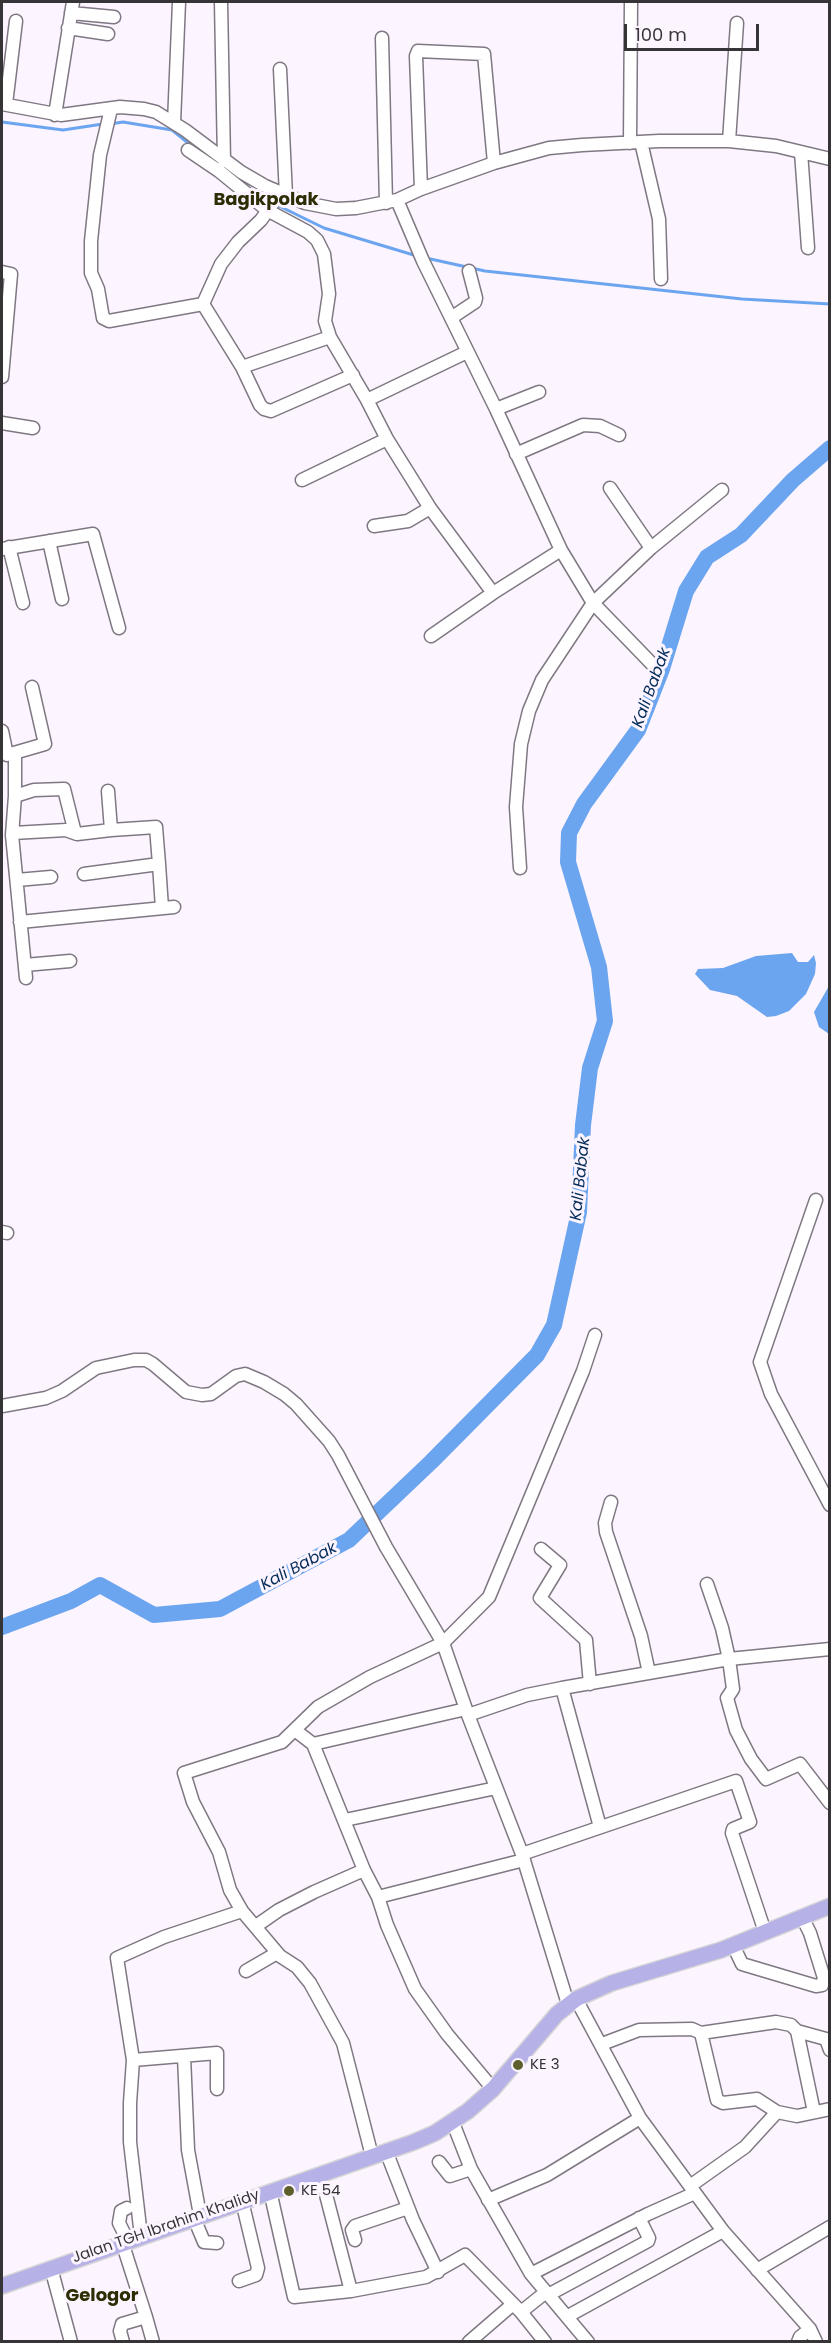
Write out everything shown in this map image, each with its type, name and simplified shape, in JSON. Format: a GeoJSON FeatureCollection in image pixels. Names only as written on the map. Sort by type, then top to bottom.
{"type":"FeatureCollection","features":[{"type":"Feature","properties":{"kind":"main road","name":"Jalan TGH Ibrahim Khalidy"},"geometry":{"type":"LineString","coordinates":[[2,2286],[242,2200],[414,2142],[453,2123],[493,2089],[550,2021],[572,2001],[612,1983],[733,1945],[830,1906]]}},
{"type":"Feature","properties":{"kind":"street"},"geometry":{"type":"LineString","coordinates":[[174,123],[178,2]]}},
{"type":"Feature","properties":{"kind":"street"},"geometry":{"type":"LineString","coordinates":[[222,2],[224,160]]}},
{"type":"Feature","properties":{"kind":"street"},"geometry":{"type":"LineString","coordinates":[[631,2],[635,142],[659,219],[661,279]]}},
{"type":"Feature","properties":{"kind":"street"},"geometry":{"type":"LineString","coordinates":[[55,115],[72,7],[114,17]]}},
{"type":"Feature","properties":{"kind":"street"},"geometry":{"type":"LineString","coordinates":[[16,21],[4,104],[55,115],[144,109],[156,112],[249,177],[320,245],[324,254],[329,294],[325,321],[330,337],[387,439],[430,508],[493,593]]}},
{"type":"Feature","properties":{"kind":"street"},"geometry":{"type":"LineString","coordinates":[[729,141],[737,23]]}},
{"type":"Feature","properties":{"kind":"street"},"geometry":{"type":"LineString","coordinates":[[68,28],[108,34]]}},
{"type":"Feature","properties":{"kind":"street"},"geometry":{"type":"LineString","coordinates":[[382,38],[392,202],[452,318],[561,550],[593,603],[652,664]]}},
{"type":"Feature","properties":{"kind":"street"},"geometry":{"type":"LineString","coordinates":[[421,189],[416,56],[418,51],[484,54],[494,163]]}},
{"type":"Feature","properties":{"kind":"street"},"geometry":{"type":"LineString","coordinates":[[203,304],[220,264],[275,202],[280,69]]}},
{"type":"Feature","properties":{"kind":"street"},"geometry":{"type":"LineString","coordinates":[[110,112],[95,191],[90,241],[91,273],[98,289],[103,318],[109,321],[203,304]]}},
{"type":"Feature","properties":{"kind":"street"},"geometry":{"type":"LineString","coordinates":[[188,150],[219,171],[275,202],[336,209],[392,202],[494,163],[549,148],[635,142],[729,141],[776,146],[830,159]]}},
{"type":"Feature","properties":{"kind":"street"},"geometry":{"type":"LineString","coordinates":[[801,152],[808,248]]}},
{"type":"Feature","properties":{"kind":"street"},"geometry":{"type":"LineString","coordinates":[[2,272],[11,274],[2,377]]}},
{"type":"Feature","properties":{"kind":"street"},"geometry":{"type":"LineString","coordinates":[[452,318],[475,302],[469,272]]}},
{"type":"Feature","properties":{"kind":"street"},"geometry":{"type":"LineString","coordinates":[[203,304],[242,367],[260,405],[267,411],[353,375]]}},
{"type":"Feature","properties":{"kind":"street"},"geometry":{"type":"LineString","coordinates":[[242,367],[330,337]]}},
{"type":"Feature","properties":{"kind":"street"},"geometry":{"type":"LineString","coordinates":[[367,400],[467,352]]}},
{"type":"Feature","properties":{"kind":"street"},"geometry":{"type":"LineString","coordinates":[[496,409],[539,392]]}},
{"type":"Feature","properties":{"kind":"street"},"geometry":{"type":"LineString","coordinates":[[2,423],[33,429]]}},
{"type":"Feature","properties":{"kind":"street"},"geometry":{"type":"LineString","coordinates":[[516,454],[583,425],[600,426],[619,435]]}},
{"type":"Feature","properties":{"kind":"street"},"geometry":{"type":"LineString","coordinates":[[302,480],[387,439]]}},
{"type":"Feature","properties":{"kind":"street"},"geometry":{"type":"LineString","coordinates":[[610,488],[651,548]]}},
{"type":"Feature","properties":{"kind":"street"},"geometry":{"type":"LineString","coordinates":[[520,868],[516,807],[523,730],[542,680],[593,603],[651,548],[722,490]]}},
{"type":"Feature","properties":{"kind":"street"},"geometry":{"type":"LineString","coordinates":[[374,526],[408,520],[430,508]]}},
{"type":"Feature","properties":{"kind":"street"},"geometry":{"type":"LineString","coordinates":[[22,603],[5,548],[93,534],[118,628]]}},
{"type":"Feature","properties":{"kind":"street"},"geometry":{"type":"LineString","coordinates":[[49,541],[63,599]]}},
{"type":"Feature","properties":{"kind":"street"},"geometry":{"type":"LineString","coordinates":[[431,636],[561,550]]}},
{"type":"Feature","properties":{"kind":"street"},"geometry":{"type":"LineString","coordinates":[[2,731],[7,755],[45,744],[32,687]]}},
{"type":"Feature","properties":{"kind":"street"},"geometry":{"type":"LineString","coordinates":[[15,753],[13,833],[25,972],[70,961]]}},
{"type":"Feature","properties":{"kind":"street"},"geometry":{"type":"LineString","coordinates":[[15,796],[34,790],[64,789],[75,833]]}},
{"type":"Feature","properties":{"kind":"street"},"geometry":{"type":"LineString","coordinates":[[108,791],[111,830]]}},
{"type":"Feature","properties":{"kind":"street"},"geometry":{"type":"LineString","coordinates":[[13,833],[66,830],[75,833],[156,827],[159,864],[168,907],[20,922]]}},
{"type":"Feature","properties":{"kind":"street"},"geometry":{"type":"LineString","coordinates":[[84,874],[159,864]]}},
{"type":"Feature","properties":{"kind":"street"},"geometry":{"type":"LineString","coordinates":[[17,880],[51,877]]}},
{"type":"Feature","properties":{"kind":"street"},"geometry":{"type":"LineString","coordinates":[[816,1200],[760,1362],[771,1394],[830,1505]]}},
{"type":"Feature","properties":{"kind":"street"},"geometry":{"type":"LineString","coordinates":[[438,2272],[379,2154],[343,2043],[309,1983],[297,1967],[277,1953],[242,1911],[230,1890],[219,1852],[183,1775],[270,1748],[282,1742],[296,1731],[318,1707],[370,1677],[443,1643],[493,1590],[583,1371],[594,1335]]}},
{"type":"Feature","properties":{"kind":"street"},"geometry":{"type":"LineString","coordinates":[[2,1406],[46,1398],[63,1391],[96,1368],[128,1360],[146,1360],[179,1389],[202,1395],[219,1390],[236,1376],[248,1374],[284,1394],[309,1418],[338,1455],[386,1547],[443,1643],[523,1857],[572,2001],[602,2044],[640,2118],[712,2216],[714,2236],[757,2270],[810,2329],[816,2342]]}},
{"type":"Feature","properties":{"kind":"street"},"geometry":{"type":"LineString","coordinates":[[611,1502],[605,1523],[606,1532],[641,1636],[649,1673]]}},
{"type":"Feature","properties":{"kind":"street"},"geometry":{"type":"LineString","coordinates":[[541,1549],[560,1565],[540,1598],[586,1640],[591,1684]]}},
{"type":"Feature","properties":{"kind":"street"},"geometry":{"type":"LineString","coordinates":[[707,1584],[722,1628],[729,1659],[733,1689],[726,1698],[736,1730],[751,1759],[766,1779],[800,1764],[830,1803]]}},
{"type":"Feature","properties":{"kind":"street"},"geometry":{"type":"LineString","coordinates":[[313,1744],[467,1712],[562,1688],[729,1659],[830,1649]]}},
{"type":"Feature","properties":{"kind":"street"},"geometry":{"type":"LineString","coordinates":[[562,1688],[600,1827]]}},
{"type":"Feature","properties":{"kind":"street"},"geometry":{"type":"LineString","coordinates":[[296,1731],[313,1744],[415,1989],[447,2034],[493,2089]]}},
{"type":"Feature","properties":{"kind":"street"},"geometry":{"type":"LineString","coordinates":[[378,1897],[523,1857],[600,1827],[736,1781],[750,1822],[733,1829],[732,1833],[765,1932]]}},
{"type":"Feature","properties":{"kind":"street"},"geometry":{"type":"LineString","coordinates":[[345,1820],[496,1788]]}},
{"type":"Feature","properties":{"kind":"street"},"geometry":{"type":"LineString","coordinates":[[256,1926],[279,1910],[364,1870]]}},
{"type":"Feature","properties":{"kind":"street"},"geometry":{"type":"LineString","coordinates":[[153,2342],[130,2240],[130,2103],[133,2060],[117,1957],[164,1937],[242,1911]]}},
{"type":"Feature","properties":{"kind":"street"},"geometry":{"type":"LineString","coordinates":[[733,1945],[742,1964],[816,1986],[822,1985],[824,1978],[810,1933],[802,1917]]}},
{"type":"Feature","properties":{"kind":"street"},"geometry":{"type":"LineString","coordinates":[[246,1971],[277,1953]]}},
{"type":"Feature","properties":{"kind":"street"},"geometry":{"type":"LineString","coordinates":[[602,2044],[639,2030],[692,2029],[701,2033],[776,2022],[791,2025],[797,2031],[828,2043]]}},
{"type":"Feature","properties":{"kind":"street"},"geometry":{"type":"LineString","coordinates":[[797,2031],[814,2112]]}},
{"type":"Feature","properties":{"kind":"street"},"geometry":{"type":"LineString","coordinates":[[701,2033],[717,2100],[723,2103],[757,2099],[777,2112],[793,2115],[830,2109]]}},
{"type":"Feature","properties":{"kind":"street"},"geometry":{"type":"LineString","coordinates":[[133,2060],[217,2053],[217,2089]]}},
{"type":"Feature","properties":{"kind":"street"},"geometry":{"type":"LineString","coordinates":[[184,2056],[188,2150],[197,2216],[204,2242],[217,2243]]}},
{"type":"Feature","properties":{"kind":"street"},"geometry":{"type":"LineString","coordinates":[[531,2274],[693,2189],[745,2147],[777,2112]]}},
{"type":"Feature","properties":{"kind":"street"},"geometry":{"type":"LineString","coordinates":[[488,2200],[547,2175],[640,2118]]}},
{"type":"Feature","properties":{"kind":"street"},"geometry":{"type":"LineString","coordinates":[[453,2123],[471,2169],[531,2274],[568,2316],[581,2340]]}},
{"type":"Feature","properties":{"kind":"street"},"geometry":{"type":"LineString","coordinates":[[439,2162],[450,2176],[471,2169]]}},
{"type":"Feature","properties":{"kind":"street"},"geometry":{"type":"LineString","coordinates":[[324,2187],[351,2291]]}},
{"type":"Feature","properties":{"kind":"street"},"geometry":{"type":"LineString","coordinates":[[270,2191],[294,2297],[351,2291],[426,2277],[465,2255],[517,2308],[546,2342]]}},
{"type":"Feature","properties":{"kind":"street"},"geometry":{"type":"LineString","coordinates":[[239,2281],[256,2275],[258,2268],[242,2200]]}},
{"type":"Feature","properties":{"kind":"street"},"geometry":{"type":"LineString","coordinates":[[127,2208],[121,2211],[119,2223],[130,2240]]}},
{"type":"Feature","properties":{"kind":"street"},"geometry":{"type":"LineString","coordinates":[[355,2240],[352,2230],[355,2226],[408,2208]]}},
{"type":"Feature","properties":{"kind":"street"},"geometry":{"type":"LineString","coordinates":[[469,2342],[517,2308],[648,2241],[649,2238],[639,2218]]}},
{"type":"Feature","properties":{"kind":"street"},"geometry":{"type":"LineString","coordinates":[[757,2270],[830,2227]]}},
{"type":"Feature","properties":{"kind":"street"},"geometry":{"type":"LineString","coordinates":[[568,2316],[714,2236]]}},
{"type":"Feature","properties":{"kind":"street"},"geometry":{"type":"LineString","coordinates":[[51,2268],[71,2342]]}},
{"type":"Feature","properties":{"kind":"street"},"geometry":{"type":"LineString","coordinates":[[123,2342],[120,2331],[122,2324],[146,2317]]}},
{"type":"Feature","properties":{"kind":"street"},"geometry":{"type":"LineString","coordinates":[[798,2342],[800,2337],[810,2329]]}},
{"type":"Feature","properties":{"kind":"water"},"geometry":{"type":"Polygon","coordinates":[[[792,953],[798,962],[808,962],[814,955],[815,974],[806,994],[789,1011],[776,1016],[767,1017],[737,996],[710,990],[695,974],[698,969],[723,968],[756,956],[792,953]]]}},
{"type":"Feature","properties":{"kind":"water"},"geometry":{"type":"Polygon","coordinates":[[[829,986],[829,1034],[819,1027],[814,1012],[829,986]]]}},
{"type":"Feature","properties":{"kind":"waterway"},"geometry":{"type":"LineString","coordinates":[[2,122],[63,130],[103,124]]}},
{"type":"Feature","properties":{"kind":"waterway"},"geometry":{"type":"LineString","coordinates":[[110,124],[123,122],[172,130],[193,147]]}},
{"type":"Feature","properties":{"kind":"waterway"},"geometry":{"type":"LineString","coordinates":[[251,190],[271,202]]}},
{"type":"Feature","properties":{"kind":"waterway"},"geometry":{"type":"LineString","coordinates":[[277,205],[324,228],[417,256]]}},
{"type":"Feature","properties":{"kind":"waterway"},"geometry":{"type":"LineString","coordinates":[[426,258],[485,271],[742,299],[830,304]]}},
{"type":"Feature","properties":{"kind":"waterway","name":"Kali Babak"},"geometry":{"type":"LineString","coordinates":[[2,1627],[71,1601],[100,1585],[154,1615],[220,1609],[349,1540],[431,1462],[537,1355],[554,1325],[579,1212],[583,1125],[590,1068],[605,1021],[599,967],[568,862],[569,833],[584,804],[638,730],[662,669],[686,591],[707,557],[741,535],[793,480],[830,448]]}},
{"type":"Feature","properties":{"kind":"place","name":"KE 3"},"geometry":{"type":"Point","coordinates":[518,2065]}},
{"type":"Feature","properties":{"kind":"place","name":"KE 54"},"geometry":{"type":"Point","coordinates":[289,2191]}},
{"type":"Feature","properties":{"kind":"district","name":"Bagikpolak"},"geometry":{"type":"Point","coordinates":[266,200]}},
{"type":"Feature","properties":{"kind":"district","name":"Gelogor"},"geometry":{"type":"Point","coordinates":[102,2296]}}]}
